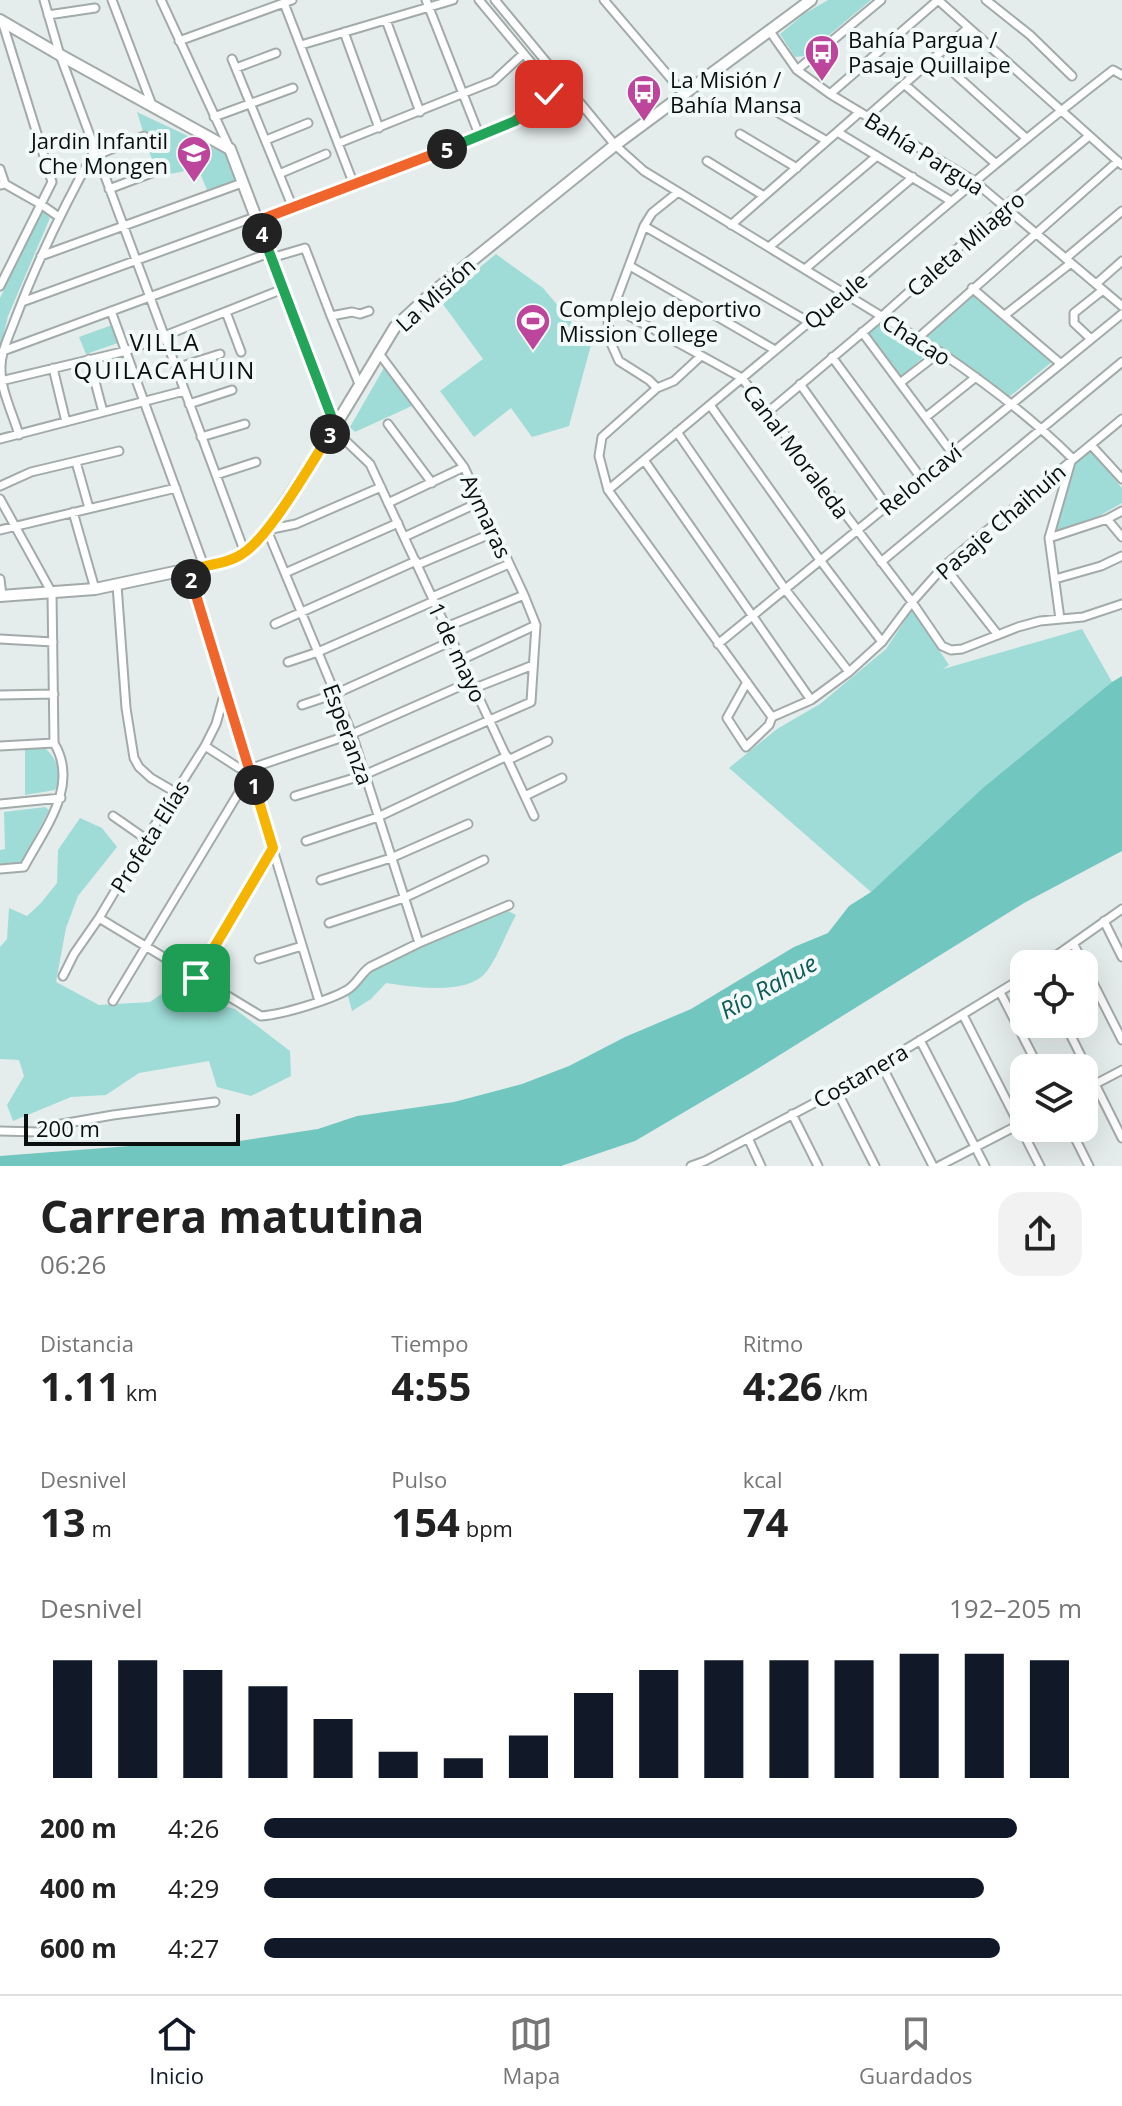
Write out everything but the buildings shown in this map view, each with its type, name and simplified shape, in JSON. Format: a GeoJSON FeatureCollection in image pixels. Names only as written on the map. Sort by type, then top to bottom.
{"type":"FeatureCollection","features":[{"type":"Feature","properties":{"kind":"street"},"geometry":{"type":"LineString","coordinates":[[44,0],[60,55],[245,553]]}},
{"type":"Feature","properties":{"kind":"street"},"geometry":{"type":"LineString","coordinates":[[112,0],[152,105]]}},
{"type":"Feature","properties":{"kind":"street"},"geometry":{"type":"LineString","coordinates":[[161,0],[230,149],[333,428]]}},
{"type":"Feature","properties":{"kind":"street"},"geometry":{"type":"LineString","coordinates":[[301,45],[386,20],[427,3],[453,0]]}},
{"type":"Feature","properties":{"kind":"street"},"geometry":{"type":"LineString","coordinates":[[479,0],[554,90]]}},
{"type":"Feature","properties":{"kind":"street","name":"Chacao"},"geometry":{"type":"LineString","coordinates":[[495,0],[615,145],[644,171],[940,352],[1041,428],[1072,458]]}},
{"type":"Feature","properties":{"kind":"street"},"geometry":{"type":"LineString","coordinates":[[604,0],[684,94]]}},
{"type":"Feature","properties":{"kind":"street","name":"La Misión"},"geometry":{"type":"LineString","coordinates":[[1,596],[95,589],[231,560],[245,553],[280,511],[395,327],[432,293],[615,145],[811,0]]}},
{"type":"Feature","properties":{"kind":"street"},"geometry":{"type":"LineString","coordinates":[[797,70],[881,0]]}},
{"type":"Feature","properties":{"kind":"street"},"geometry":{"type":"LineString","coordinates":[[830,94],[938,0],[1120,163],[1035,233],[918,338]]}},
{"type":"Feature","properties":{"kind":"street"},"geometry":{"type":"LineString","coordinates":[[986,0],[1030,35],[1072,76]]}},
{"type":"Feature","properties":{"kind":"street"},"geometry":{"type":"LineString","coordinates":[[179,41],[289,1],[301,45],[354,185]]}},
{"type":"Feature","properties":{"kind":"street"},"geometry":{"type":"LineString","coordinates":[[427,3],[480,137]]}},
{"type":"Feature","properties":{"kind":"street"},"geometry":{"type":"LineString","coordinates":[[48,15],[95,8]]}},
{"type":"Feature","properties":{"kind":"street"},"geometry":{"type":"LineString","coordinates":[[1,20],[230,149]]}},
{"type":"Feature","properties":{"kind":"street"},"geometry":{"type":"LineString","coordinates":[[0,286],[51,186],[1,20]]}},
{"type":"Feature","properties":{"kind":"street"},"geometry":{"type":"LineString","coordinates":[[386,20],[420,112]]}},
{"type":"Feature","properties":{"kind":"street"},"geometry":{"type":"LineString","coordinates":[[731,225],[827,141],[904,84],[968,28]]}},
{"type":"Feature","properties":{"kind":"street","name":"Bahía Pargua"},"geometry":{"type":"LineString","coordinates":[[769,30],[797,70],[830,94],[974,181],[1122,306]]}},
{"type":"Feature","properties":{"kind":"street"},"geometry":{"type":"LineString","coordinates":[[344,32],[379,128]]}},
{"type":"Feature","properties":{"kind":"street"},"geometry":{"type":"LineString","coordinates":[[236,68],[276,53]]}},
{"type":"Feature","properties":{"kind":"street"},"geometry":{"type":"LineString","coordinates":[[339,143],[494,81],[523,54]]}},
{"type":"Feature","properties":{"kind":"street"},"geometry":{"type":"LineString","coordinates":[[936,57],[1026,138]]}},
{"type":"Feature","properties":{"kind":"street"},"geometry":{"type":"LineString","coordinates":[[232,59],[293,208]]}},
{"type":"Feature","properties":{"kind":"street","name":"Queule"},"geometry":{"type":"LineString","coordinates":[[608,490],[995,163],[1113,70],[1122,75]]}},
{"type":"Feature","properties":{"kind":"street"},"geometry":{"type":"LineString","coordinates":[[22,302],[293,208],[480,137],[515,121],[562,83]]}},
{"type":"Feature","properties":{"kind":"street"},"geometry":{"type":"LineString","coordinates":[[904,84],[995,163]]}},
{"type":"Feature","properties":{"kind":"street"},"geometry":{"type":"LineString","coordinates":[[214,117],[293,88]]}},
{"type":"Feature","properties":{"kind":"street"},"geometry":{"type":"LineString","coordinates":[[772,109],[827,141]]}},
{"type":"Feature","properties":{"kind":"street"},"geometry":{"type":"LineString","coordinates":[[266,140],[308,123]]}},
{"type":"Feature","properties":{"kind":"street"},"geometry":{"type":"LineString","coordinates":[[839,133],[951,201]]}},
{"type":"Feature","properties":{"kind":"street"},"geometry":{"type":"LineString","coordinates":[[740,134],[797,168]]}},
{"type":"Feature","properties":{"kind":"street"},"geometry":{"type":"LineString","coordinates":[[19,435],[1,381],[0,366],[3,351],[41,256],[59,217],[96,153],[144,136]]}},
{"type":"Feature","properties":{"kind":"street","name":"Caleta Milagro"},"geometry":{"type":"LineString","coordinates":[[768,412],[1089,136]]}},
{"type":"Feature","properties":{"kind":"street"},"geometry":{"type":"LineString","coordinates":[[279,174],[326,154]]}},
{"type":"Feature","properties":{"kind":"street"},"geometry":{"type":"LineString","coordinates":[[769,247],[877,156]]}},
{"type":"Feature","properties":{"kind":"street"},"geometry":{"type":"LineString","coordinates":[[707,161],[764,196]]}},
{"type":"Feature","properties":{"kind":"street"},"geometry":{"type":"LineString","coordinates":[[0,169],[2,184],[59,217]]}},
{"type":"Feature","properties":{"kind":"street"},"geometry":{"type":"LineString","coordinates":[[109,189],[154,172]]}},
{"type":"Feature","properties":{"kind":"street"},"geometry":{"type":"LineString","coordinates":[[805,269],[913,177]]}},
{"type":"Feature","properties":{"kind":"street"},"geometry":{"type":"LineString","coordinates":[[41,256],[242,183]]}},
{"type":"Feature","properties":{"kind":"street"},"geometry":{"type":"LineString","coordinates":[[657,388],[619,361],[613,351],[608,322],[644,226],[652,213],[677,193]]}},
{"type":"Feature","properties":{"kind":"street"},"geometry":{"type":"LineString","coordinates":[[1005,315],[1122,211]]}},
{"type":"Feature","properties":{"kind":"street"},"geometry":{"type":"LineString","coordinates":[[644,226],[809,322]]}},
{"type":"Feature","properties":{"kind":"street"},"geometry":{"type":"LineString","coordinates":[[3,351],[149,297],[270,256],[305,248],[359,384]]}},
{"type":"Feature","properties":{"kind":"street"},"geometry":{"type":"LineString","coordinates":[[1096,284],[1122,261]]}},
{"type":"Feature","properties":{"kind":"street"},"geometry":{"type":"LineString","coordinates":[[630,266],[775,350]]}},
{"type":"Feature","properties":{"kind":"street"},"geometry":{"type":"LineString","coordinates":[[972,288],[1061,364]]}},
{"type":"Feature","properties":{"kind":"street"},"geometry":{"type":"LineString","coordinates":[[1,381],[126,351],[283,289]]}},
{"type":"Feature","properties":{"kind":"street"},"geometry":{"type":"LineString","coordinates":[[1091,339],[1072,318],[1103,290]]}},
{"type":"Feature","properties":{"kind":"street","name":"Canal Moraleda"},"geometry":{"type":"LineString","coordinates":[[613,307],[742,378],[942,646],[951,650],[962,649],[998,635]]}},
{"type":"Feature","properties":{"kind":"street"},"geometry":{"type":"LineString","coordinates":[[111,311],[204,566]]}},
{"type":"Feature","properties":{"kind":"street"},"geometry":{"type":"LineString","coordinates":[[331,316],[369,311]]}},
{"type":"Feature","properties":{"kind":"street"},"geometry":{"type":"LineString","coordinates":[[226,312],[241,352]]}},
{"type":"Feature","properties":{"kind":"street","name":"Reloncaví"},"geometry":{"type":"LineString","coordinates":[[718,644],[1122,314]]}},
{"type":"Feature","properties":{"kind":"street"},"geometry":{"type":"LineString","coordinates":[[862,332],[952,453]]}},
{"type":"Feature","properties":{"kind":"street","name":"Aymaras"},"geometry":{"type":"LineString","coordinates":[[378,352],[464,467],[536,625],[531,702],[489,719]]}},
{"type":"Feature","properties":{"kind":"street"},"geometry":{"type":"LineString","coordinates":[[900,383],[940,352]]}},
{"type":"Feature","properties":{"kind":"street"},"geometry":{"type":"LineString","coordinates":[[176,368],[220,354]]}},
{"type":"Feature","properties":{"kind":"street"},"geometry":{"type":"LineString","coordinates":[[701,356],[674,381],[657,388],[602,437],[599,456],[608,490],[718,644],[747,682],[772,717],[769,725],[746,747],[727,718],[747,682]]}},
{"type":"Feature","properties":{"kind":"street"},"geometry":{"type":"LineString","coordinates":[[832,357],[921,478]]}},
{"type":"Feature","properties":{"kind":"street"},"geometry":{"type":"LineString","coordinates":[[89,359],[103,412]]}},
{"type":"Feature","properties":{"kind":"street"},"geometry":{"type":"LineString","coordinates":[[881,562],[1122,362]]}},
{"type":"Feature","properties":{"kind":"street"},"geometry":{"type":"LineString","coordinates":[[351,367],[366,374]]}},
{"type":"Feature","properties":{"kind":"street"},"geometry":{"type":"LineString","coordinates":[[53,368],[66,422]]}},
{"type":"Feature","properties":{"kind":"street"},"geometry":{"type":"LineString","coordinates":[[926,417],[976,377]]}},
{"type":"Feature","properties":{"kind":"street"},"geometry":{"type":"LineString","coordinates":[[800,384],[887,506]]}},
{"type":"Feature","properties":{"kind":"street"},"geometry":{"type":"LineString","coordinates":[[189,404],[232,390]]}},
{"type":"Feature","properties":{"kind":"street"},"geometry":{"type":"LineString","coordinates":[[0,439],[184,391]]}},
{"type":"Feature","properties":{"kind":"street"},"geometry":{"type":"LineString","coordinates":[[710,405],[882,642]]}},
{"type":"Feature","properties":{"kind":"street","name":"Pasaje Chaihuín"},"geometry":{"type":"LineString","coordinates":[[772,717],[811,700],[849,672],[882,642],[944,566],[1122,419]]}},
{"type":"Feature","properties":{"kind":"street"},"geometry":{"type":"LineString","coordinates":[[201,437],[245,424]]}},
{"type":"Feature","properties":{"kind":"street"},"geometry":{"type":"LineString","coordinates":[[388,424],[432,483]]}},
{"type":"Feature","properties":{"kind":"street","name":"1 de mayo"},"geometry":{"type":"LineString","coordinates":[[333,428],[370,464],[534,816]]}},
{"type":"Feature","properties":{"kind":"street"},"geometry":{"type":"LineString","coordinates":[[677,432],[785,589],[849,672]]}},
{"type":"Feature","properties":{"kind":"street"},"geometry":{"type":"LineString","coordinates":[[1091,445],[1122,479]]}},
{"type":"Feature","properties":{"kind":"street"},"geometry":{"type":"LineString","coordinates":[[0,486],[31,472],[119,451]]}},
{"type":"Feature","properties":{"kind":"street"},"geometry":{"type":"LineString","coordinates":[[1060,619],[1049,538],[1072,458]]}},
{"type":"Feature","properties":{"kind":"street"},"geometry":{"type":"LineString","coordinates":[[644,460],[811,700]]}},
{"type":"Feature","properties":{"kind":"street"},"geometry":{"type":"LineString","coordinates":[[76,462],[89,508]]}},
{"type":"Feature","properties":{"kind":"street"},"geometry":{"type":"LineString","coordinates":[[216,475],[256,462]]}},
{"type":"Feature","properties":{"kind":"street"},"geometry":{"type":"LineString","coordinates":[[388,503],[464,467]]}},
{"type":"Feature","properties":{"kind":"street"},"geometry":{"type":"LineString","coordinates":[[267,530],[296,524],[381,487]]}},
{"type":"Feature","properties":{"kind":"street"},"geometry":{"type":"LineString","coordinates":[[0,530],[176,488]]}},
{"type":"Feature","properties":{"kind":"street"},"geometry":{"type":"LineString","coordinates":[[0,499],[52,593],[54,743],[64,770],[61,798],[24,867],[0,869]]}},
{"type":"Feature","properties":{"kind":"street"},"geometry":{"type":"LineString","coordinates":[[404,537],[480,502]]}},
{"type":"Feature","properties":{"kind":"street"},"geometry":{"type":"LineString","coordinates":[[280,511],[286,522],[296,524]]}},
{"type":"Feature","properties":{"kind":"street"},"geometry":{"type":"LineString","coordinates":[[1049,538],[1122,511]]}},
{"type":"Feature","properties":{"kind":"street"},"geometry":{"type":"LineString","coordinates":[[73,512],[95,589]]}},
{"type":"Feature","properties":{"kind":"street"},"geometry":{"type":"LineString","coordinates":[[1107,519],[1122,537]]}},
{"type":"Feature","properties":{"kind":"street"},"geometry":{"type":"LineString","coordinates":[[285,573],[398,523]]}},
{"type":"Feature","properties":{"kind":"street","name":"Esperanza"},"geometry":{"type":"LineString","coordinates":[[267,530],[352,734],[419,943]]}},
{"type":"Feature","properties":{"kind":"street"},"geometry":{"type":"LineString","coordinates":[[275,624],[495,532]]}},
{"type":"Feature","properties":{"kind":"street"},"geometry":{"type":"LineString","coordinates":[[1055,579],[1101,566],[1122,556]]}},
{"type":"Feature","properties":{"kind":"street"},"geometry":{"type":"LineString","coordinates":[[288,662],[318,652],[509,564]]}},
{"type":"Feature","properties":{"kind":"street"},"geometry":{"type":"LineString","coordinates":[[944,566],[998,635],[1040,621],[1083,617],[1122,604]]}},
{"type":"Feature","properties":{"kind":"street"},"geometry":{"type":"LineString","coordinates":[[188,570],[319,1001]]}},
{"type":"Feature","properties":{"kind":"street"},"geometry":{"type":"LineString","coordinates":[[0,579],[1,596]]}},
{"type":"Feature","properties":{"kind":"street"},"geometry":{"type":"LineString","coordinates":[[117,585],[126,708],[134,758],[151,778],[175,792]]}},
{"type":"Feature","properties":{"kind":"street"},"geometry":{"type":"LineString","coordinates":[[446,627],[524,595]]}},
{"type":"Feature","properties":{"kind":"street"},"geometry":{"type":"LineString","coordinates":[[461,660],[536,625]]}},
{"type":"Feature","properties":{"kind":"street"},"geometry":{"type":"LineString","coordinates":[[0,639],[53,642]]}},
{"type":"Feature","properties":{"kind":"street"},"geometry":{"type":"LineString","coordinates":[[302,705],[335,694],[452,641]]}},
{"type":"Feature","properties":{"kind":"street"},"geometry":{"type":"LineString","coordinates":[[113,1001],[250,772],[473,685],[533,665]]}},
{"type":"Feature","properties":{"kind":"street","name":"Profeta Elías"},"geometry":{"type":"LineString","coordinates":[[63,976],[205,746],[216,724],[225,690]]}},
{"type":"Feature","properties":{"kind":"street"},"geometry":{"type":"LineString","coordinates":[[0,695],[54,694]]}},
{"type":"Feature","properties":{"kind":"street"},"geometry":{"type":"LineString","coordinates":[[295,796],[364,775],[489,719]]}},
{"type":"Feature","properties":{"kind":"street"},"geometry":{"type":"LineString","coordinates":[[306,841],[378,817],[548,741]]}},
{"type":"Feature","properties":{"kind":"street"},"geometry":{"type":"LineString","coordinates":[[0,746],[54,743]]}},
{"type":"Feature","properties":{"kind":"street"},"geometry":{"type":"LineString","coordinates":[[205,746],[250,772]]}},
{"type":"Feature","properties":{"kind":"street"},"geometry":{"type":"LineString","coordinates":[[525,796],[562,778]]}},
{"type":"Feature","properties":{"kind":"street"},"geometry":{"type":"LineString","coordinates":[[0,804],[61,798]]}},
{"type":"Feature","properties":{"kind":"street"},"geometry":{"type":"LineString","coordinates":[[113,816],[146,839]]}},
{"type":"Feature","properties":{"kind":"street"},"geometry":{"type":"LineString","coordinates":[[321,880],[391,858],[468,824]]}},
{"type":"Feature","properties":{"kind":"street"},"geometry":{"type":"LineString","coordinates":[[196,978],[273,848]]}},
{"type":"Feature","properties":{"kind":"street"},"geometry":{"type":"LineString","coordinates":[[329,923],[404,898],[484,860]]}},
{"type":"Feature","properties":{"kind":"street"},"geometry":{"type":"LineString","coordinates":[[99,918],[261,1016],[319,1001],[347,990],[370,967],[509,905]]}},
{"type":"Feature","properties":{"kind":"street"},"geometry":{"type":"LineString","coordinates":[[1066,950],[1122,909]]}},
{"type":"Feature","properties":{"kind":"street"},"geometry":{"type":"LineString","coordinates":[[1104,921],[1122,957]]}},
{"type":"Feature","properties":{"kind":"street"},"geometry":{"type":"LineString","coordinates":[[1074,945],[1077,950]]}},
{"type":"Feature","properties":{"kind":"street"},"geometry":{"type":"LineString","coordinates":[[259,959],[302,946]]}},
{"type":"Feature","properties":{"kind":"street","name":"Costanera"},"geometry":{"type":"LineString","coordinates":[[691,1166],[706,1164],[837,1091],[1010,986]]}},
{"type":"Feature","properties":{"kind":"street"},"geometry":{"type":"LineString","coordinates":[[1000,992],[1032,1054]]}},
{"type":"Feature","properties":{"kind":"street"},"geometry":{"type":"LineString","coordinates":[[1098,992],[1122,1040]]}},
{"type":"Feature","properties":{"kind":"street"},"geometry":{"type":"LineString","coordinates":[[963,1015],[1010,1103]]}},
{"type":"Feature","properties":{"kind":"street"},"geometry":{"type":"LineString","coordinates":[[920,1040],[985,1166]]}},
{"type":"Feature","properties":{"kind":"street"},"geometry":{"type":"LineString","coordinates":[[881,1064],[933,1166]]}},
{"type":"Feature","properties":{"kind":"street"},"geometry":{"type":"LineString","coordinates":[[1098,1082],[1122,1070]]}},
{"type":"Feature","properties":{"kind":"street"},"geometry":{"type":"LineString","coordinates":[[1098,1090],[1122,1138]]}},
{"type":"Feature","properties":{"kind":"street"},"geometry":{"type":"LineString","coordinates":[[837,1091],[875,1166]]}},
{"type":"Feature","properties":{"kind":"street"},"geometry":{"type":"LineString","coordinates":[[0,1131],[39,1132],[56,1125],[113,1115],[215,1102]]}},
{"type":"Feature","properties":{"kind":"street"},"geometry":{"type":"LineString","coordinates":[[792,1114],[818,1166]]}},
{"type":"Feature","properties":{"kind":"street"},"geometry":{"type":"LineString","coordinates":[[939,1166],[1010,1129]]}},
{"type":"Feature","properties":{"kind":"street"},"geometry":{"type":"LineString","coordinates":[[748,1138],[761,1166]]}},
{"type":"Feature","properties":{"kind":"street"},"geometry":{"type":"LineString","coordinates":[[1029,1142],[1040,1166]]}},
{"type":"Feature","properties":{"kind":"street"},"geometry":{"type":"LineString","coordinates":[[1077,1142],[1089,1166]]}},
{"type":"Feature","properties":{"kind":"shaded area"},"geometry":{"type":"Polygon","coordinates":[[[828,0],[871,0],[804,56],[795,57],[780,34],[804,14],[828,0]]]}},
{"type":"Feature","properties":{"kind":"shaded area"},"geometry":{"type":"Polygon","coordinates":[[[137,112],[228,155],[237,180],[207,190],[197,166],[157,176],[137,112]]]}},
{"type":"Feature","properties":{"kind":"shaded area"},"geometry":{"type":"Polygon","coordinates":[[[43,211],[50,218],[8,316],[0,349],[0,298],[43,211]]]}},
{"type":"Feature","properties":{"kind":"shaded area","name":"Complejo deportivo Mission College"},"geometry":{"type":"Polygon","coordinates":[[[496,254],[543,288],[591,345],[569,426],[532,437],[511,408],[474,437],[440,391],[483,359],[440,300],[496,254]]]}},
{"type":"Feature","properties":{"kind":"shaded area"},"geometry":{"type":"Polygon","coordinates":[[[972,293],[1053,361],[1009,397],[924,337],[972,293]]]}},
{"type":"Feature","properties":{"kind":"shaded area"},"geometry":{"type":"Polygon","coordinates":[[[882,322],[929,352],[900,378],[869,333],[882,322]]]}},
{"type":"Feature","properties":{"kind":"shaded area"},"geometry":{"type":"Polygon","coordinates":[[[112,325],[118,343],[86,354],[79,337],[112,325]]]}},
{"type":"Feature","properties":{"kind":"shaded area"},"geometry":{"type":"Polygon","coordinates":[[[385,366],[414,405],[355,432],[350,427],[385,366]]]}},
{"type":"Feature","properties":{"kind":"shaded area"},"geometry":{"type":"Polygon","coordinates":[[[1091,451],[1122,488],[1122,503],[1099,516],[1053,532],[1076,460],[1091,451]]]}},
{"type":"Feature","properties":{"kind":"shaded area"},"geometry":{"type":"Polygon","coordinates":[[[912,610],[949,665],[943,669],[1082,629],[1112,682],[871,892],[729,768],[777,729],[820,704],[886,649],[912,610]]]}},
{"type":"Feature","properties":{"kind":"shaded area"},"geometry":{"type":"Polygon","coordinates":[[[25,749],[46,749],[50,753],[59,774],[55,790],[25,795],[25,749]]]}},
{"type":"Feature","properties":{"kind":"shaded area"},"geometry":{"type":"Polygon","coordinates":[[[45,807],[49,810],[22,862],[0,865],[0,850],[5,849],[4,812],[45,807]]]}},
{"type":"Feature","properties":{"kind":"shaded area"},"geometry":{"type":"Polygon","coordinates":[[[80,818],[102,828],[117,847],[78,896],[66,928],[56,982],[99,1005],[150,1002],[171,987],[199,1000],[235,1009],[290,1051],[291,1076],[251,1096],[217,1087],[209,1061],[139,1073],[106,1095],[71,1097],[13,1121],[7,1105],[24,1076],[19,1060],[0,1059],[0,947],[7,939],[9,908],[27,916],[57,883],[58,850],[80,818]]]}},
{"type":"Feature","properties":{"kind":"shaded area"},"geometry":{"type":"Polygon","coordinates":[[[506,910],[516,915],[491,965],[479,979],[440,988],[386,983],[371,999],[352,1011],[348,996],[368,972],[506,910]]]}},
{"type":"Feature","properties":{"kind":"water","name":"Río Rahue"},"geometry":{"type":"Polygon","coordinates":[[[1122,676],[1122,851],[1024,903],[635,1141],[561,1166],[0,1166],[0,1156],[143,1145],[219,1144],[318,1129],[357,1116],[454,1102],[522,1084],[569,1066],[625,1037],[691,1009],[794,947],[828,933],[849,906],[871,892],[983,788],[1122,676]]]}},
{"type":"Feature","properties":{"kind":"place","name":"Bahía Pargua / Pasaje Quillaipe"},"geometry":{"type":"Point","coordinates":[822,83]}},
{"type":"Feature","properties":{"kind":"place","name":"La Misión / Bahía Mansa"},"geometry":{"type":"Point","coordinates":[644,123]}},
{"type":"Feature","properties":{"kind":"place","name":"Jardin Infantil Che Mongen"},"geometry":{"type":"Point","coordinates":[194,184]}},
{"type":"Feature","properties":{"kind":"place","name":"Complejo deportivo Mission College"},"geometry":{"type":"Point","coordinates":[533,352]}},
{"type":"Feature","properties":{"kind":"district","name":"VILLA QUILACAHUIN"},"geometry":{"type":"Point","coordinates":[165,355]}},
{"type":"Feature","properties":{"kind":"route"},"geometry":{"type":"LineString","coordinates":[[196,978],[273,848],[188,570],[231,560],[245,553],[267,530],[335,426],[257,221],[480,137],[515,121],[549,94]]}}]}
